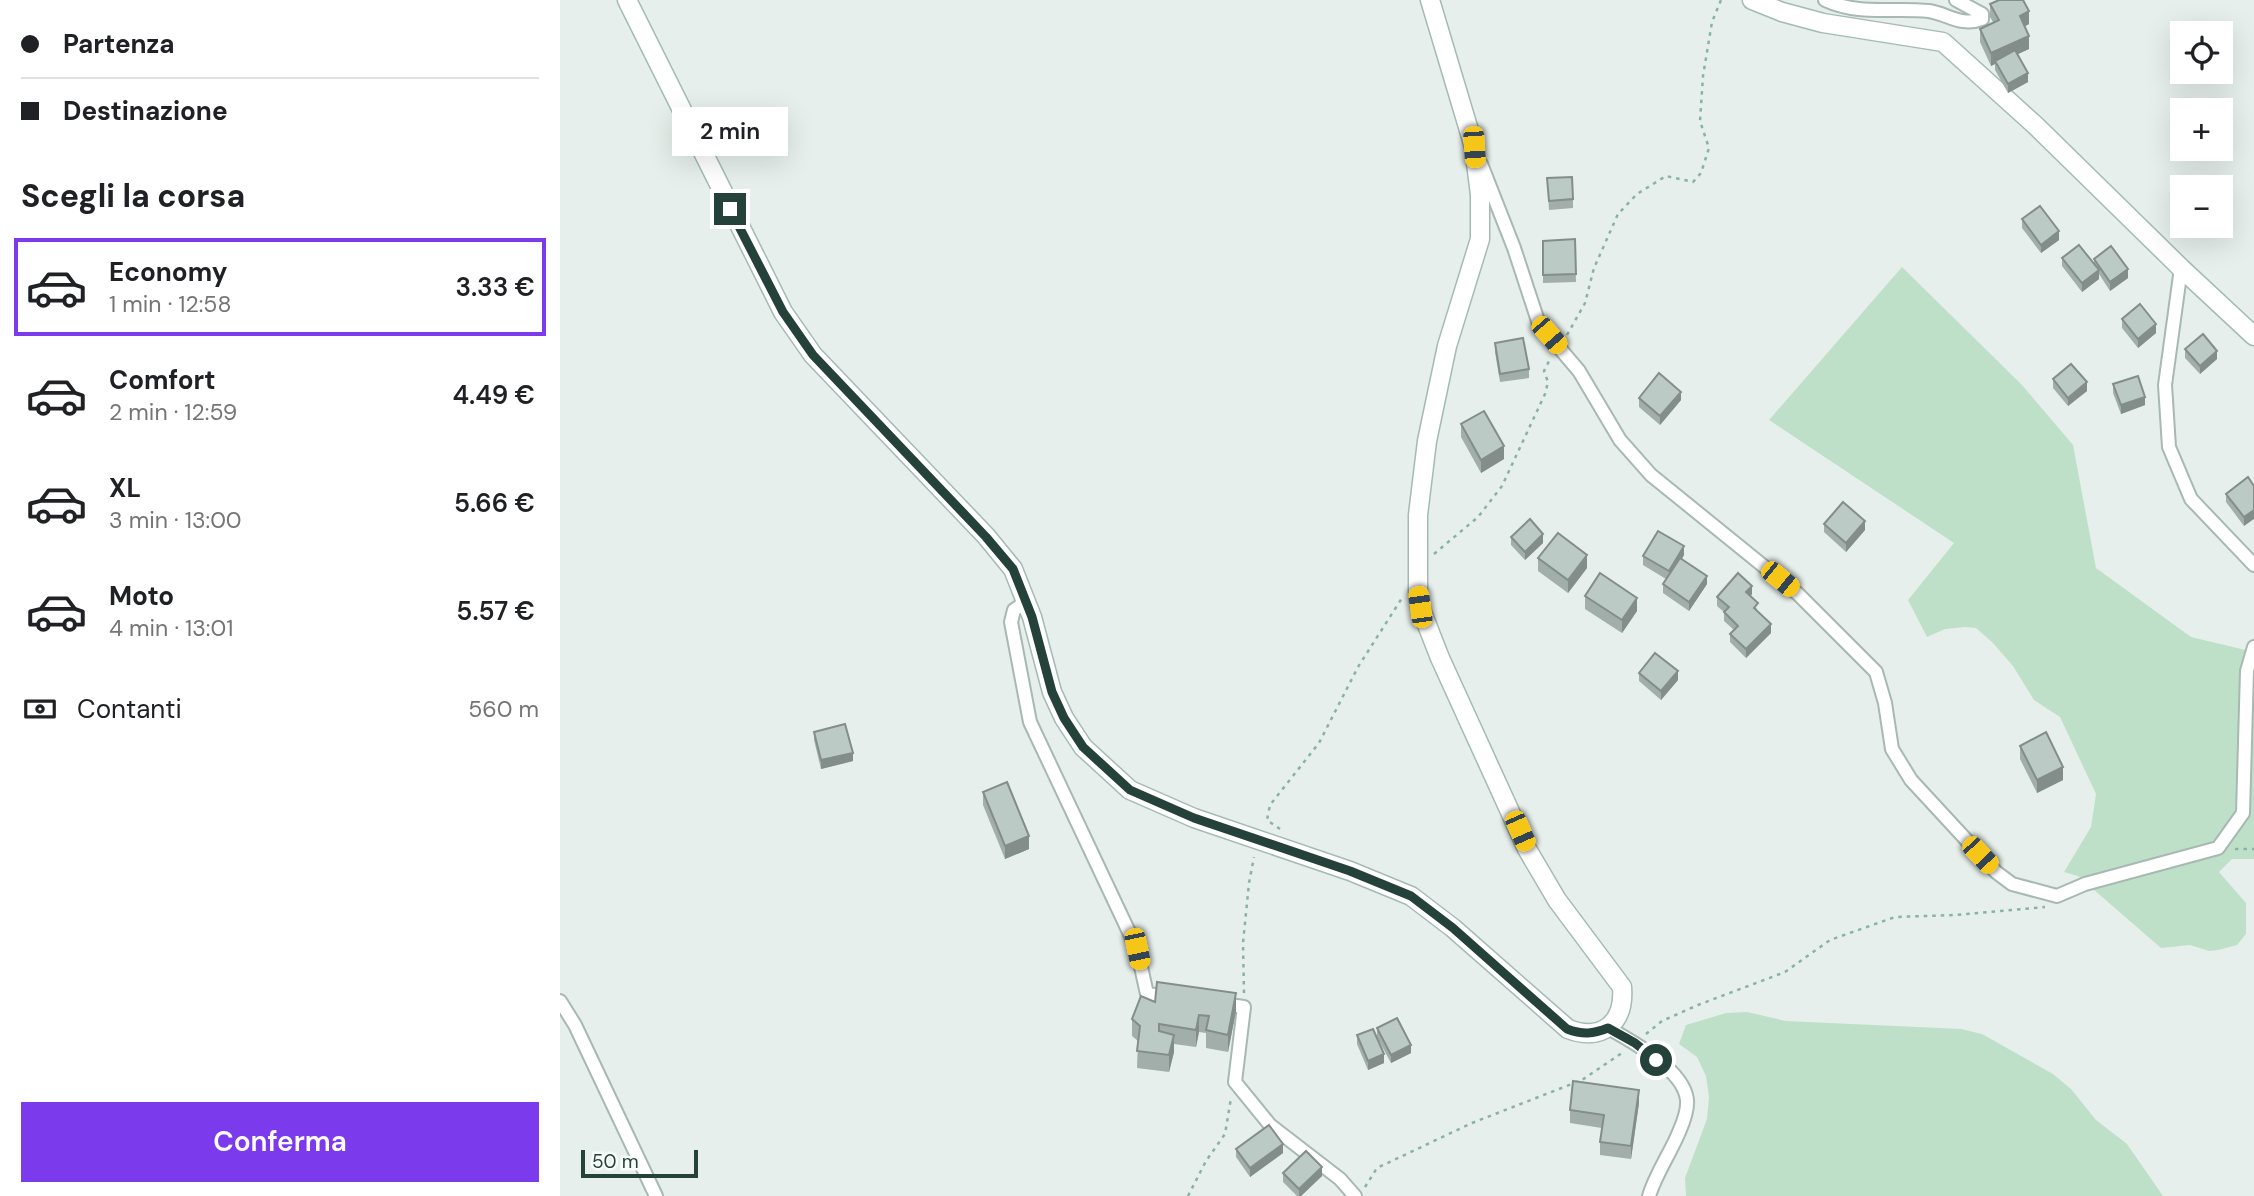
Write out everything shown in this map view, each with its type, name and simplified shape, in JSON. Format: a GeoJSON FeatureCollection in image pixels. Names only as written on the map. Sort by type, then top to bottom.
{"type":"FeatureCollection","features":[{"type":"Feature","properties":{"kind":"street"},"geometry":{"type":"LineString","coordinates":[[627,0],[783,312],[813,355],[986,537],[1013,569],[1032,617],[1052,692],[1064,718],[1083,747],[1130,790],[1194,818],[1258,838],[1411,896],[1453,928],[1567,1029],[1593,1034],[1608,1028],[1620,1013],[1623,1003],[1622,987],[1557,900],[1527,849],[1420,607],[1418,515],[1427,442],[1438,379],[1480,239],[1480,195],[1474,147]]}},
{"type":"Feature","properties":{"kind":"street"},"geometry":{"type":"LineString","coordinates":[[1430,0],[1474,147],[1514,248],[1539,324],[1579,371],[1620,440],[1651,475],[1798,594],[1876,672],[1885,703],[1892,749],[1911,780],[1996,872],[2012,884],[2057,896],[2085,884],[2218,848],[2243,813],[2247,671],[2254,647]]}},
{"type":"Feature","properties":{"kind":"street"},"geometry":{"type":"LineString","coordinates":[[1825,0],[1843,8],[1931,12],[1963,23],[1982,19],[1982,14],[1976,9],[1956,0]]}},
{"type":"Feature","properties":{"kind":"street"},"geometry":{"type":"LineString","coordinates":[[1756,1],[1823,23],[1943,42],[2035,125],[2254,336]]}},
{"type":"Feature","properties":{"kind":"street"},"geometry":{"type":"LineString","coordinates":[[2181,268],[2165,386],[2169,447],[2192,499],[2254,565]]}},
{"type":"Feature","properties":{"kind":"street"},"geometry":{"type":"LineString","coordinates":[[1026,602],[1014,610],[1011,622],[1030,722],[1137,949],[1147,993],[1188,999]]}},
{"type":"Feature","properties":{"kind":"street"},"geometry":{"type":"LineString","coordinates":[[560,1001],[575,1025],[656,1196]]}},
{"type":"Feature","properties":{"kind":"street"},"geometry":{"type":"LineString","coordinates":[[1202,1001],[1244,1007],[1235,1082],[1270,1125],[1340,1179],[1357,1196]]}},
{"type":"Feature","properties":{"kind":"street"},"geometry":{"type":"LineString","coordinates":[[1608,1028],[1635,1043],[1677,1077],[1687,1101],[1679,1132],[1654,1178],[1649,1196]]}},
{"type":"Feature","properties":{"kind":"path"},"geometry":{"type":"LineString","coordinates":[[1418,567],[1478,517],[1502,486],[1545,394],[1548,382],[1544,371],[1547,363],[1585,303],[1594,268],[1618,214],[1637,194],[1666,176],[1693,182],[1701,173],[1709,148],[1700,121],[1705,54],[1712,22],[1721,0]]}},
{"type":"Feature","properties":{"kind":"path"},"geometry":{"type":"LineString","coordinates":[[1289,850],[1293,839],[1267,820],[1270,805],[1319,743],[1358,667],[1403,596]]}},
{"type":"Feature","properties":{"kind":"path"},"geometry":{"type":"LineString","coordinates":[[1244,1007],[1243,943],[1249,883],[1258,838]]}},
{"type":"Feature","properties":{"kind":"path"},"geometry":{"type":"LineString","coordinates":[[1357,1196],[1377,1168],[1472,1122],[1582,1080],[1661,1021],[1785,972],[1830,940],[1895,917],[2038,909],[2048,906],[2057,896]]}},
{"type":"Feature","properties":{"kind":"path"},"geometry":{"type":"LineString","coordinates":[[1188,1196],[1224,1134],[1235,1082]]}},
{"type":"Feature","properties":{"kind":"green space"},"geometry":{"type":"Polygon","coordinates":[[[1902,267],[2022,385],[2073,445],[2096,568],[2191,637],[2254,652],[2254,859],[2232,859],[2219,872],[2246,903],[2246,934],[2237,945],[2209,951],[2190,945],[2161,948],[2078,876],[2064,872],[2091,827],[2096,794],[2060,717],[2034,700],[2013,666],[1976,628],[1945,629],[1927,637],[1908,600],[1954,543],[1769,420],[1902,267]]]}},
{"type":"Feature","properties":{"kind":"green space"},"geometry":{"type":"Polygon","coordinates":[[[1747,1012],[1786,1021],[1961,1029],[1982,1034],[2053,1074],[2071,1089],[2096,1120],[2127,1144],[2163,1196],[1686,1196],[1685,1178],[1707,1119],[1709,1097],[1706,1076],[1697,1057],[1679,1044],[1686,1025],[1726,1013],[1747,1012]]]}},
{"type":"Feature","properties":{"kind":"building"},"geometry":{"type":"Polygon","coordinates":[[[1999,0],[2023,0],[2029,11],[2020,16],[2029,36],[1991,53],[1980,29],[1999,20],[1990,4],[1999,0]]]}},
{"type":"Feature","properties":{"kind":"building"},"geometry":{"type":"Polygon","coordinates":[[[2015,50],[2028,73],[2008,84],[1995,61],[2015,50]]]}},
{"type":"Feature","properties":{"kind":"building"},"geometry":{"type":"Polygon","coordinates":[[[1572,177],[1573,199],[1549,201],[1547,178],[1572,177]]]}},
{"type":"Feature","properties":{"kind":"building"},"geometry":{"type":"Polygon","coordinates":[[[2040,206],[2059,231],[2041,245],[2022,219],[2040,206]]]}},
{"type":"Feature","properties":{"kind":"building"},"geometry":{"type":"Polygon","coordinates":[[[1575,239],[1576,274],[1543,275],[1543,241],[1575,239]]]}},
{"type":"Feature","properties":{"kind":"building"},"geometry":{"type":"Polygon","coordinates":[[[2079,245],[2099,270],[2082,283],[2062,258],[2079,245]]]}},
{"type":"Feature","properties":{"kind":"building"},"geometry":{"type":"Polygon","coordinates":[[[2111,246],[2128,269],[2110,282],[2094,259],[2111,246]]]}},
{"type":"Feature","properties":{"kind":"building"},"geometry":{"type":"Polygon","coordinates":[[[2140,304],[2156,324],[2138,339],[2122,319],[2140,304]]]}},
{"type":"Feature","properties":{"kind":"building"},"geometry":{"type":"Polygon","coordinates":[[[2203,334],[2217,351],[2200,366],[2185,349],[2203,334]]]}},
{"type":"Feature","properties":{"kind":"building"},"geometry":{"type":"Polygon","coordinates":[[[1523,338],[1529,369],[1500,374],[1495,343],[1523,338]]]}},
{"type":"Feature","properties":{"kind":"building"},"geometry":{"type":"Polygon","coordinates":[[[2071,364],[2087,382],[2068,398],[2053,379],[2071,364]]]}},
{"type":"Feature","properties":{"kind":"building"},"geometry":{"type":"Polygon","coordinates":[[[1659,373],[1681,392],[1660,416],[1639,398],[1659,373]]]}},
{"type":"Feature","properties":{"kind":"building"},"geometry":{"type":"Polygon","coordinates":[[[2138,376],[2145,397],[2121,405],[2113,384],[2138,376]]]}},
{"type":"Feature","properties":{"kind":"building"},"geometry":{"type":"Polygon","coordinates":[[[1484,411],[1504,446],[1481,460],[1461,424],[1484,411]]]}},
{"type":"Feature","properties":{"kind":"building"},"geometry":{"type":"Polygon","coordinates":[[[2248,477],[2254,486],[2254,510],[2244,517],[2226,494],[2248,477]]]}},
{"type":"Feature","properties":{"kind":"building"},"geometry":{"type":"Polygon","coordinates":[[[1843,502],[1865,521],[1846,543],[1824,524],[1843,502]]]}},
{"type":"Feature","properties":{"kind":"building"},"geometry":{"type":"Polygon","coordinates":[[[1530,519],[1543,534],[1525,552],[1511,537],[1530,519]]]}},
{"type":"Feature","properties":{"kind":"building"},"geometry":{"type":"Polygon","coordinates":[[[1658,531],[1684,546],[1669,571],[1643,556],[1658,531]]]}},
{"type":"Feature","properties":{"kind":"building"},"geometry":{"type":"Polygon","coordinates":[[[1558,533],[1587,555],[1568,580],[1538,558],[1558,533]]]}},
{"type":"Feature","properties":{"kind":"building"},"geometry":{"type":"Polygon","coordinates":[[[1680,558],[1707,576],[1689,602],[1663,584],[1680,558]]]}},
{"type":"Feature","properties":{"kind":"building"},"geometry":{"type":"Polygon","coordinates":[[[1600,573],[1637,598],[1622,620],[1585,596],[1600,573]]]}},
{"type":"Feature","properties":{"kind":"building"},"geometry":{"type":"Polygon","coordinates":[[[1738,573],[1752,586],[1746,592],[1758,603],[1754,608],[1771,624],[1746,649],[1730,634],[1738,626],[1724,612],[1729,607],[1717,597],[1738,573]]]}},
{"type":"Feature","properties":{"kind":"building"},"geometry":{"type":"Polygon","coordinates":[[[1655,653],[1678,671],[1661,691],[1639,673],[1655,653]]]}},
{"type":"Feature","properties":{"kind":"building"},"geometry":{"type":"Polygon","coordinates":[[[845,724],[853,753],[821,760],[814,732],[845,724]]]}},
{"type":"Feature","properties":{"kind":"building"},"geometry":{"type":"Polygon","coordinates":[[[2046,732],[2063,767],[2037,780],[2020,746],[2046,732]]]}},
{"type":"Feature","properties":{"kind":"building"},"geometry":{"type":"Polygon","coordinates":[[[1007,782],[1029,836],[1005,846],[983,792],[1007,782]]]}},
{"type":"Feature","properties":{"kind":"building"},"geometry":{"type":"Polygon","coordinates":[[[1157,982],[1236,993],[1228,1035],[1206,1030],[1209,1016],[1199,1015],[1196,1030],[1159,1024],[1159,1031],[1174,1035],[1169,1055],[1137,1051],[1140,1026],[1132,1019],[1141,996],[1155,1002],[1157,982]]]}},
{"type":"Feature","properties":{"kind":"building"},"geometry":{"type":"Polygon","coordinates":[[[1397,1018],[1411,1045],[1391,1055],[1377,1028],[1397,1018]]]}},
{"type":"Feature","properties":{"kind":"building"},"geometry":{"type":"Polygon","coordinates":[[[1373,1029],[1384,1054],[1368,1061],[1357,1035],[1373,1029]]]}},
{"type":"Feature","properties":{"kind":"building"},"geometry":{"type":"Polygon","coordinates":[[[1573,1081],[1639,1090],[1631,1146],[1600,1142],[1604,1115],[1570,1110],[1573,1081]]]}},
{"type":"Feature","properties":{"kind":"building"},"geometry":{"type":"Polygon","coordinates":[[[1269,1125],[1283,1144],[1250,1168],[1236,1149],[1269,1125]]]}},
{"type":"Feature","properties":{"kind":"building"},"geometry":{"type":"Polygon","coordinates":[[[1306,1151],[1322,1167],[1299,1189],[1283,1173],[1306,1151]]]}},
{"type":"Feature","properties":{"kind":"route"},"geometry":{"type":"LineString","coordinates":[[730,209],[783,312],[813,355],[986,537],[1013,569],[1032,617],[1052,692],[1064,718],[1083,747],[1114,776],[1130,790],[1194,818],[1350,871],[1411,896],[1453,928],[1567,1029],[1593,1034],[1608,1028],[1635,1043],[1656,1060]]}}]}
